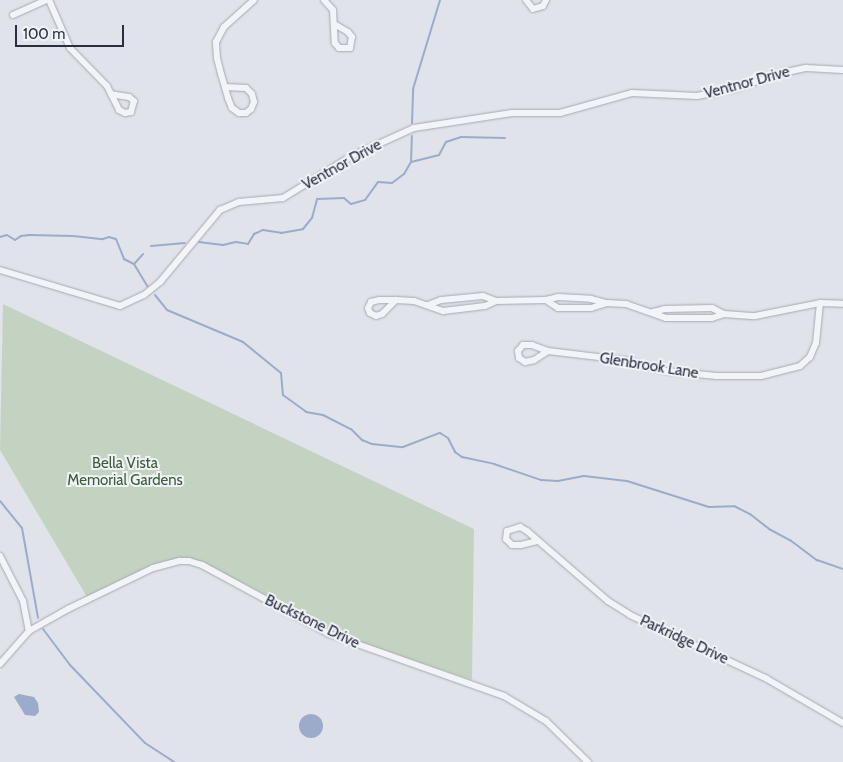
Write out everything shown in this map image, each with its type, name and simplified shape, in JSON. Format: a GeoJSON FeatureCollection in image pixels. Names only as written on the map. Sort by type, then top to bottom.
{"type":"FeatureCollection","features":[{"type":"Feature","properties":{"kind":"street"},"geometry":{"type":"LineString","coordinates":[[13,15],[47,0],[70,48],[107,86],[111,94]]}},
{"type":"Feature","properties":{"kind":"street"},"geometry":{"type":"LineString","coordinates":[[225,87],[246,88],[252,94],[254,102],[251,109],[246,113],[239,113],[232,108],[225,87],[217,58],[216,42],[224,28],[254,0]]}},
{"type":"Feature","properties":{"kind":"street"},"geometry":{"type":"LineString","coordinates":[[324,0],[332,10],[334,24]]}},
{"type":"Feature","properties":{"kind":"street"},"geometry":{"type":"LineString","coordinates":[[526,0],[533,9],[543,6],[546,0]]}},
{"type":"Feature","properties":{"kind":"street","name":"Ventnor Drive"},"geometry":{"type":"LineString","coordinates":[[0,270],[120,306],[144,295],[160,282],[220,210],[238,202],[283,198],[350,157],[414,128],[512,114],[560,112],[632,93],[697,96],[737,88],[782,73],[806,68],[843,70]]}},
{"type":"Feature","properties":{"kind":"street"},"geometry":{"type":"LineString","coordinates":[[428,305],[441,300],[482,296],[496,301],[546,300],[558,297],[591,298],[606,304]]}},
{"type":"Feature","properties":{"kind":"street"},"geometry":{"type":"LineString","coordinates":[[396,300],[428,305],[443,311],[485,306],[496,301]]}},
{"type":"Feature","properties":{"kind":"street"},"geometry":{"type":"LineString","coordinates":[[546,300],[558,308],[591,308],[606,304],[626,304],[666,318],[712,318],[724,314],[755,316],[820,303],[843,304]]}},
{"type":"Feature","properties":{"kind":"street","name":"Glenbrook Lane"},"geometry":{"type":"LineString","coordinates":[[548,351],[624,360],[666,371],[717,376],[760,376],[800,366],[810,357],[816,344],[820,303]]}},
{"type":"Feature","properties":{"kind":"street","name":"Parkridge Drive"},"geometry":{"type":"LineString","coordinates":[[536,540],[608,601],[630,615],[767,679],[843,723]]}},
{"type":"Feature","properties":{"kind":"street"},"geometry":{"type":"LineString","coordinates":[[0,556],[23,600],[29,631],[0,664]]}},
{"type":"Feature","properties":{"kind":"street","name":"Buckstone Drive"},"geometry":{"type":"LineString","coordinates":[[29,631],[68,609],[153,568],[180,561],[189,561],[202,565],[329,634],[504,696],[546,721],[588,762]]}},
{"type":"Feature","properties":{"kind":"green space","name":"Bella Vista Memorial Gardens"},"geometry":{"type":"Polygon","coordinates":[[[3,304],[474,529],[472,680],[356,641],[199,561],[188,558],[161,562],[87,597],[0,450],[3,304]]]}},
{"type":"Feature","properties":{"kind":"water"},"geometry":{"type":"Polygon","coordinates":[[[19,694],[34,697],[38,703],[39,712],[35,716],[25,715],[14,697],[19,694]]]}},
{"type":"Feature","properties":{"kind":"water"},"geometry":{"type":"Polygon","coordinates":[[[311,714],[320,717],[323,726],[320,735],[311,738],[302,735],[299,726],[302,717],[311,714]]]}},
{"type":"Feature","properties":{"kind":"waterway"},"geometry":{"type":"LineString","coordinates":[[412,123],[413,89],[440,0]]}},
{"type":"Feature","properties":{"kind":"waterway"},"geometry":{"type":"LineString","coordinates":[[411,162],[412,136]]}},
{"type":"Feature","properties":{"kind":"waterway"},"geometry":{"type":"LineString","coordinates":[[199,242],[223,245],[236,242],[248,244],[254,234],[263,230],[281,233],[303,229],[312,218],[317,199],[344,198],[351,204],[365,200],[378,182],[392,183],[404,174],[411,162],[439,155],[446,142],[461,137],[505,138]]}},
{"type":"Feature","properties":{"kind":"waterway"},"geometry":{"type":"LineString","coordinates":[[0,237],[7,235],[15,240],[21,236],[29,235],[103,239],[109,237],[116,239],[124,259],[134,264],[147,286]]}},
{"type":"Feature","properties":{"kind":"waterway"},"geometry":{"type":"LineString","coordinates":[[151,246],[185,243]]}},
{"type":"Feature","properties":{"kind":"waterway"},"geometry":{"type":"LineString","coordinates":[[135,263],[143,254]]}},
{"type":"Feature","properties":{"kind":"waterway"},"geometry":{"type":"LineString","coordinates":[[155,295],[167,310],[243,342],[281,373],[283,395],[306,412],[323,415],[351,429],[362,440],[372,444],[403,447],[440,433],[448,438],[455,452],[462,457],[494,464],[541,480],[558,481],[584,476],[627,481],[709,507],[734,506],[790,540],[817,560],[843,569]]}},
{"type":"Feature","properties":{"kind":"waterway"},"geometry":{"type":"LineString","coordinates":[[0,501],[22,528],[38,618]]}},
{"type":"Feature","properties":{"kind":"waterway"},"geometry":{"type":"LineString","coordinates":[[43,629],[70,665],[145,743],[174,762]]}}]}
